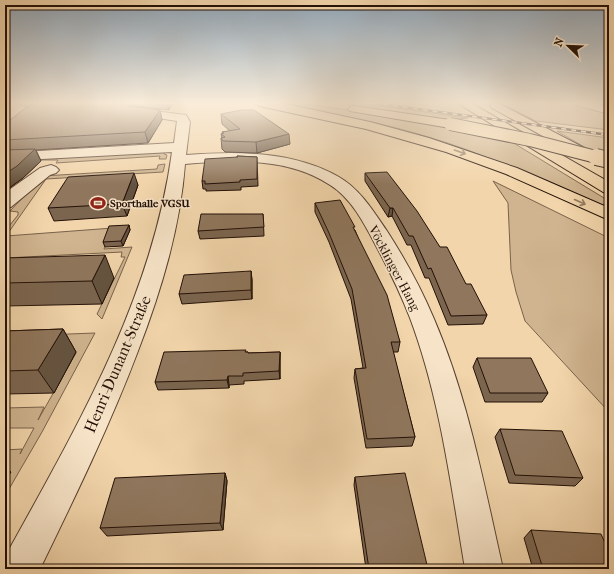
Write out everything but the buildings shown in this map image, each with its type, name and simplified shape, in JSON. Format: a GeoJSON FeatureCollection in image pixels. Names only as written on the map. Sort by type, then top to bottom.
{"type":"FeatureCollection","features":[{"type":"Feature","properties":{"kind":"highway"},"geometry":{"type":"LineString","coordinates":[[386,130],[430,142],[480,159],[609,215]]}},
{"type":"Feature","properties":{"kind":"highway"},"geometry":{"type":"LineString","coordinates":[[479,130],[609,160]]}},
{"type":"Feature","properties":{"kind":"highway"},"geometry":{"type":"LineString","coordinates":[[508,130],[609,189]]}},
{"type":"Feature","properties":{"kind":"highway"},"geometry":{"type":"LineString","coordinates":[[540,130],[609,167]]}},
{"type":"Feature","properties":{"kind":"street","name":"Henri-Dunant-Straße"},"geometry":{"type":"LineString","coordinates":[[20,569],[73,466],[131,337],[162,246],[170,215],[183,130]]}},
{"type":"Feature","properties":{"kind":"street"},"geometry":{"type":"LineString","coordinates":[[5,157],[179,154]]}},
{"type":"Feature","properties":{"kind":"street","name":"Vöcklinger Hang"},"geometry":{"type":"LineString","coordinates":[[179,154],[270,160],[295,165],[328,178],[347,191],[357,201],[378,233],[408,286],[432,346],[467,480],[484,569]]}},
{"type":"Feature","properties":{"kind":"street"},"geometry":{"type":"LineString","coordinates":[[5,203],[45,171],[51,170]]}},
{"type":"Feature","properties":{"kind":"shaded area"},"geometry":{"type":"Polygon","coordinates":[[[402,130],[465,130],[507,139],[609,201],[609,213],[495,161],[449,143],[402,130]]]}},
{"type":"Feature","properties":{"kind":"shaded area"},"geometry":{"type":"Polygon","coordinates":[[[557,131],[609,138],[609,155],[591,151],[557,131]]]}},
{"type":"Feature","properties":{"kind":"shaded area"},"geometry":{"type":"Polygon","coordinates":[[[164,152],[164,154],[167,155],[166,159],[159,159],[160,156],[56,163],[58,160],[41,160],[33,168],[5,169],[5,160],[164,152]]]}},
{"type":"Feature","properties":{"kind":"shaded area"},"geometry":{"type":"Polygon","coordinates":[[[165,164],[163,172],[46,179],[6,236],[113,228],[104,249],[132,247],[102,319],[97,314],[125,257],[121,257],[122,252],[5,258],[5,231],[18,215],[18,212],[10,211],[43,176],[157,169],[158,165],[165,164]]]}},
{"type":"Feature","properties":{"kind":"shaded area"},"geometry":{"type":"Polygon","coordinates":[[[493,181],[609,238],[609,412],[525,321],[511,270],[508,203],[493,181]]]}},
{"type":"Feature","properties":{"kind":"shaded area"},"geometry":{"type":"Polygon","coordinates":[[[95,333],[42,432],[5,496],[5,481],[10,472],[5,472],[5,450],[22,449],[20,454],[34,428],[5,428],[5,408],[44,407],[38,420],[76,353],[43,335],[95,333]]]}},
{"type":"Feature","properties":{"kind":"railway"},"geometry":{"type":"LineString","coordinates":[[571,130],[609,135]]}},
{"type":"Feature","properties":{"kind":"place","name":"Sporthalle VGSU"},"geometry":{"type":"Point","coordinates":[98,203]}}]}
